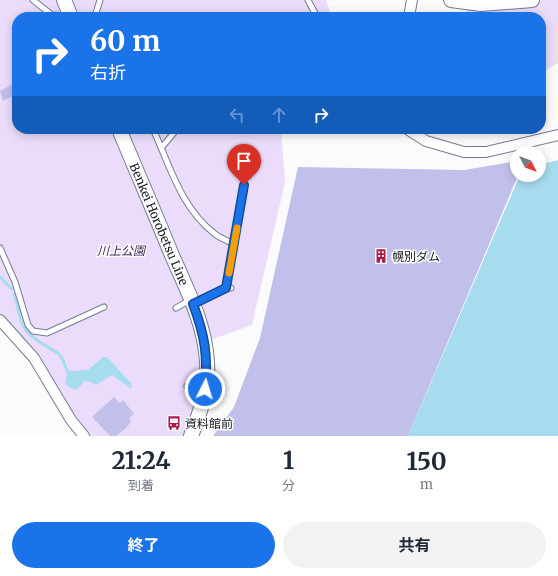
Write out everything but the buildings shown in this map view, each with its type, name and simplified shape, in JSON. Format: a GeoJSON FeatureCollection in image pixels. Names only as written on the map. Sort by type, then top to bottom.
{"type":"FeatureCollection","features":[{"type":"Feature","properties":{"kind":"main road"},"geometry":{"type":"LineString","coordinates":[[64,0],[69,12]]}},
{"type":"Feature","properties":{"kind":"main road"},"geometry":{"type":"LineString","coordinates":[[452,0],[481,4],[532,0]]}},
{"type":"Feature","properties":{"kind":"main road","name":"Benkei Horobetsu Line"},"geometry":{"type":"LineString","coordinates":[[121,134],[192,302],[206,344],[207,364],[205,389],[199,416],[191,436]]}},
{"type":"Feature","properties":{"kind":"street"},"geometry":{"type":"LineString","coordinates":[[410,12],[412,0]]}},
{"type":"Feature","properties":{"kind":"street"},"geometry":{"type":"LineString","coordinates":[[414,134],[426,141],[464,152],[486,152],[558,134]]}},
{"type":"Feature","properties":{"kind":"street"},"geometry":{"type":"LineString","coordinates":[[0,320],[34,358],[72,420],[84,436]]}},
{"type":"Feature","properties":{"kind":"lane"},"geometry":{"type":"LineString","coordinates":[[33,0],[48,12]]}},
{"type":"Feature","properties":{"kind":"lane"},"geometry":{"type":"LineString","coordinates":[[96,12],[100,0]]}},
{"type":"Feature","properties":{"kind":"lane"},"geometry":{"type":"LineString","coordinates":[[308,0],[314,12]]}},
{"type":"Feature","properties":{"kind":"lane"},"geometry":{"type":"LineString","coordinates":[[155,134],[184,199],[196,215],[215,234],[234,244]]}},
{"type":"Feature","properties":{"kind":"lane"},"geometry":{"type":"LineString","coordinates":[[162,148],[173,134]]}},
{"type":"Feature","properties":{"kind":"lane"},"geometry":{"type":"LineString","coordinates":[[176,308],[228,288],[244,185]]}},
{"type":"Feature","properties":{"kind":"lane"},"geometry":{"type":"LineString","coordinates":[[0,248],[15,282],[28,325],[34,331],[47,333],[104,307]]}},
{"type":"Feature","properties":{"kind":"lane"},"geometry":{"type":"LineString","coordinates":[[187,386],[205,389]]}},
{"type":"Feature","properties":{"kind":"green space","name":"川上公園"},"geometry":{"type":"Polygon","coordinates":[[[0,0],[326,0],[330,12],[12,12],[12,134],[281,134],[285,182],[252,325],[199,344],[200,380],[196,400],[183,436],[88,436],[73,417],[35,356],[0,314],[0,0]]]}},
{"type":"Feature","properties":{"kind":"green space"},"geometry":{"type":"Polygon","coordinates":[[[461,0],[558,0],[558,63],[546,70],[546,12],[467,12],[461,0]]]}},
{"type":"Feature","properties":{"kind":"water"},"geometry":{"type":"Polygon","coordinates":[[[558,160],[558,436],[408,436],[517,182],[546,182],[546,163],[558,160]]]}},
{"type":"Feature","properties":{"kind":"water"},"geometry":{"type":"Polygon","coordinates":[[[103,357],[107,357],[130,382],[132,387],[130,388],[112,375],[96,385],[85,381],[76,390],[70,388],[65,383],[67,371],[88,370],[103,357]]]}},
{"type":"Feature","properties":{"kind":"waterway"},"geometry":{"type":"LineString","coordinates":[[0,277],[12,289]]}},
{"type":"Feature","properties":{"kind":"waterway"},"geometry":{"type":"LineString","coordinates":[[14,294],[23,326],[29,334],[59,354],[67,371]]}},
{"type":"Feature","properties":{"kind":"slow traffic"},"geometry":{"type":"LineString","coordinates":[[229,273],[237,228]]}},
{"type":"Feature","properties":{"kind":"place","name":"幌別ダム"},"geometry":{"type":"Point","coordinates":[381,256]}},
{"type":"Feature","properties":{"kind":"place","name":"資料館前"},"geometry":{"type":"Point","coordinates":[174,423]}},
{"type":"Feature","properties":{"kind":"route"},"geometry":{"type":"LineString","coordinates":[[205,389],[207,364],[206,344],[193,304],[226,288],[244,185]]}}]}
